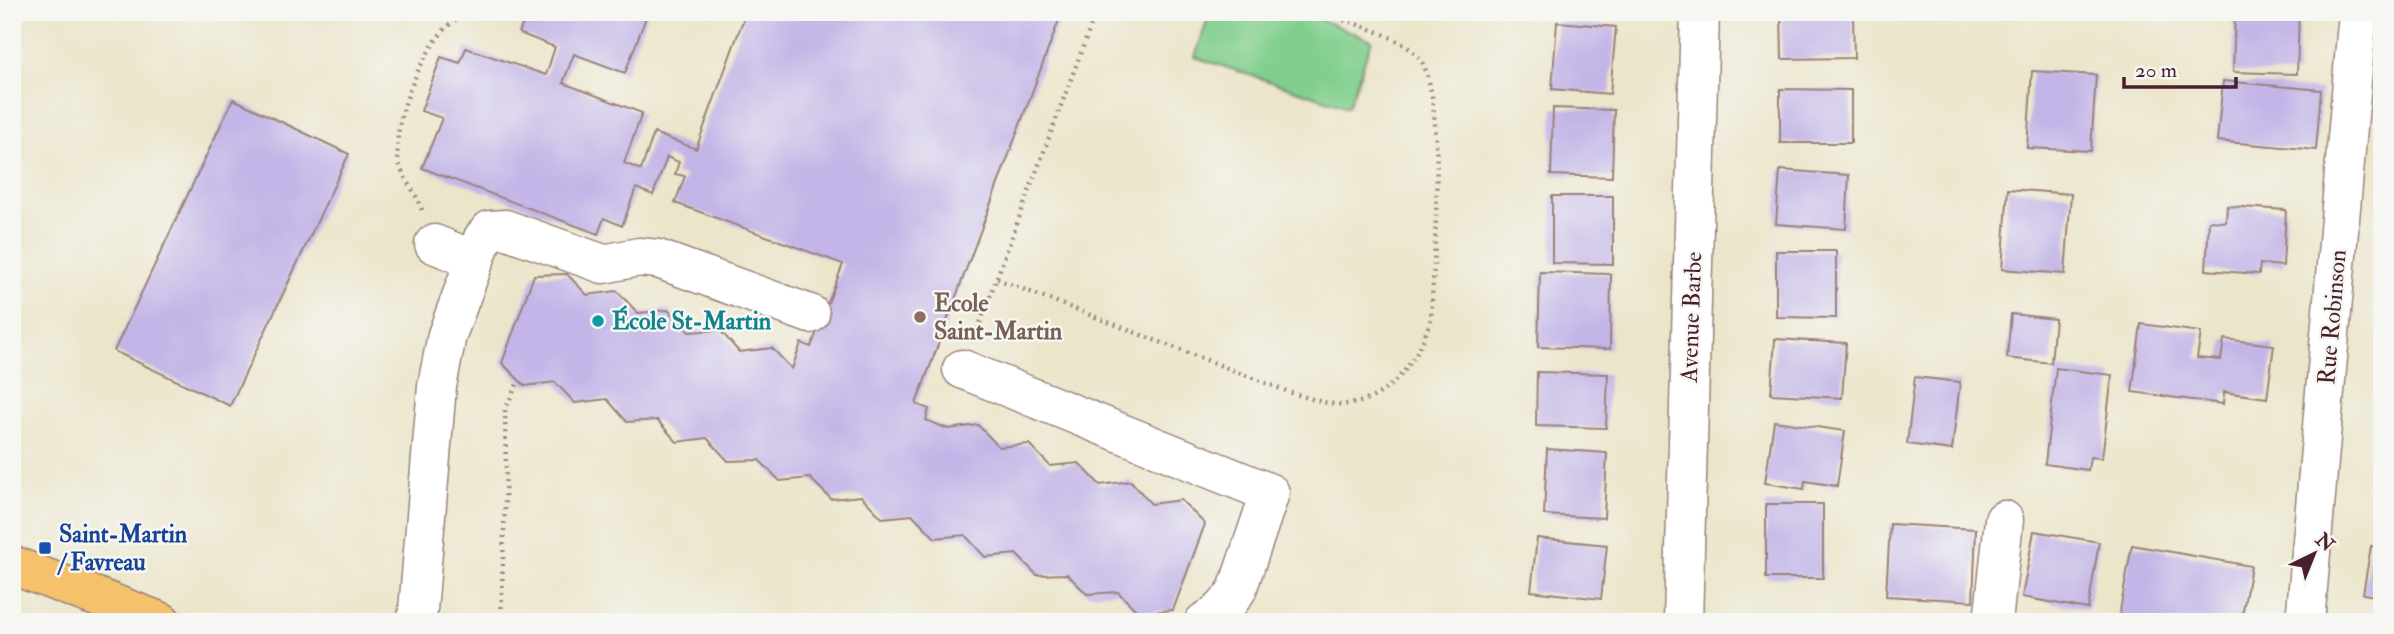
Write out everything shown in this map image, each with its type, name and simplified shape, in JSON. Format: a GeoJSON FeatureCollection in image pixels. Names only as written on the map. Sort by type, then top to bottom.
{"type":"FeatureCollection","features":[{"type":"Feature","properties":{"kind":"main road"},"geometry":{"type":"LineString","coordinates":[[12,565],[108,612],[162,622]]}},
{"type":"Feature","properties":{"kind":"street","name":"Avenue Barbe"},"geometry":{"type":"LineString","coordinates":[[1683,622],[1700,12]]}},
{"type":"Feature","properties":{"kind":"street","name":"Rue Robinson"},"geometry":{"type":"LineString","coordinates":[[2305,622],[2358,12]]}},
{"type":"Feature","properties":{"kind":"street"},"geometry":{"type":"LineString","coordinates":[[417,622],[437,386],[447,335],[486,233],[496,228],[505,229],[603,264],[639,257],[658,258],[810,314]]}},
{"type":"Feature","properties":{"kind":"street"},"geometry":{"type":"LineString","coordinates":[[434,244],[474,260]]}},
{"type":"Feature","properties":{"kind":"street"},"geometry":{"type":"LineString","coordinates":[[962,369],[1270,493],[1237,590],[1217,615],[1204,622]]}},
{"type":"Feature","properties":{"kind":"street"},"geometry":{"type":"LineString","coordinates":[[1993,622],[2004,520]]}},
{"type":"Feature","properties":{"kind":"path"},"geometry":{"type":"LineString","coordinates":[[419,201],[401,166],[397,141],[403,116],[424,58],[444,30],[465,12]]}},
{"type":"Feature","properties":{"kind":"path"},"geometry":{"type":"LineString","coordinates":[[988,301],[1096,12]]}},
{"type":"Feature","properties":{"kind":"path"},"geometry":{"type":"LineString","coordinates":[[997,279],[1289,392],[1328,403],[1361,402],[1380,392],[1401,375],[1416,356],[1426,337],[1431,318],[1436,159],[1431,82],[1418,55],[1403,44],[1318,12]]}},
{"type":"Feature","properties":{"kind":"path"},"geometry":{"type":"LineString","coordinates":[[501,622],[505,410],[519,380]]}},
{"type":"Feature","properties":{"kind":"green space"},"geometry":{"type":"Polygon","coordinates":[[[1210,12],[1301,12],[1372,40],[1348,107],[1195,57],[1210,12]]]}},
{"type":"Feature","properties":{"kind":"building","name":"École St-Martin"},"geometry":{"type":"Polygon","coordinates":[[[518,12],[648,12],[625,73],[574,54],[563,83],[642,113],[624,163],[641,170],[654,133],[696,149],[746,12],[1062,12],[916,404],[929,409],[926,420],[948,429],[978,425],[999,447],[1029,444],[1050,466],[1079,463],[1100,485],[1131,481],[1151,504],[1181,500],[1205,524],[1173,610],[1139,613],[1118,592],[1087,594],[1067,574],[1037,575],[1016,554],[985,557],[965,535],[935,538],[913,515],[882,518],[861,496],[831,499],[810,478],[780,481],[759,460],[728,461],[707,438],[677,442],[657,420],[627,422],[607,399],[575,403],[555,382],[525,386],[502,363],[534,275],[567,274],[587,295],[617,291],[638,313],[668,310],[689,332],[720,330],[739,352],[772,348],[792,369],[801,343],[811,347],[843,264],[675,203],[685,176],[675,174],[679,162],[667,157],[653,195],[636,188],[622,226],[604,218],[598,234],[422,168],[442,118],[421,111],[441,57],[460,63],[466,48],[546,75],[555,47],[519,33],[526,16],[518,12]]]}},
{"type":"Feature","properties":{"kind":"building"},"geometry":{"type":"Polygon","coordinates":[[[1781,12],[1853,12],[1854,58],[1782,59],[1781,12]]]}},
{"type":"Feature","properties":{"kind":"building"},"geometry":{"type":"Polygon","coordinates":[[[2235,12],[2299,12],[2297,74],[2233,72],[2235,12]]]}},
{"type":"Feature","properties":{"kind":"building"},"geometry":{"type":"Polygon","coordinates":[[[1557,22],[1616,27],[1610,94],[1552,89],[1557,22]]]}},
{"type":"Feature","properties":{"kind":"building"},"geometry":{"type":"Polygon","coordinates":[[[2032,71],[2096,75],[2091,151],[2027,148],[2032,71]]]}},
{"type":"Feature","properties":{"kind":"building"},"geometry":{"type":"Polygon","coordinates":[[[2223,81],[2321,90],[2316,150],[2217,141],[2223,81]]]}},
{"type":"Feature","properties":{"kind":"building"},"geometry":{"type":"Polygon","coordinates":[[[1780,89],[1851,90],[1851,143],[1780,143],[1780,89]]]}},
{"type":"Feature","properties":{"kind":"building"},"geometry":{"type":"Polygon","coordinates":[[[233,99],[349,154],[230,406],[114,351],[233,99]]]}},
{"type":"Feature","properties":{"kind":"building"},"geometry":{"type":"Polygon","coordinates":[[[1553,108],[1614,110],[1612,177],[1551,175],[1553,108]]]}},
{"type":"Feature","properties":{"kind":"building"},"geometry":{"type":"Polygon","coordinates":[[[1780,170],[1849,175],[1846,229],[1776,224],[1780,170]]]}},
{"type":"Feature","properties":{"kind":"building"},"geometry":{"type":"Polygon","coordinates":[[[2008,189],[2071,194],[2065,274],[2002,269],[2008,189]]]}},
{"type":"Feature","properties":{"kind":"building"},"geometry":{"type":"Polygon","coordinates":[[[1552,196],[1613,196],[1613,264],[1552,263],[1552,196]]]}},
{"type":"Feature","properties":{"kind":"building"},"geometry":{"type":"Polygon","coordinates":[[[2227,206],[2286,210],[2283,266],[2260,264],[2259,274],[2206,270],[2209,221],[2226,222],[2227,206]]]}},
{"type":"Feature","properties":{"kind":"building"},"geometry":{"type":"Polygon","coordinates":[[[1776,251],[1836,251],[1836,318],[1776,317],[1776,251]]]}},
{"type":"Feature","properties":{"kind":"building"},"geometry":{"type":"Polygon","coordinates":[[[1540,272],[1611,274],[1610,349],[1538,347],[1540,272]]]}},
{"type":"Feature","properties":{"kind":"building"},"geometry":{"type":"Polygon","coordinates":[[[2011,314],[2055,319],[2051,363],[2007,358],[2011,314]]]}},
{"type":"Feature","properties":{"kind":"building"},"geometry":{"type":"Polygon","coordinates":[[[2141,324],[2201,332],[2197,358],[2221,360],[2224,339],[2274,345],[2267,398],[2224,392],[2223,404],[2132,392],[2141,324]]]}},
{"type":"Feature","properties":{"kind":"building"},"geometry":{"type":"Polygon","coordinates":[[[1775,339],[1846,343],[1842,398],[1771,394],[1775,339]]]}},
{"type":"Feature","properties":{"kind":"building"},"geometry":{"type":"Polygon","coordinates":[[[2056,368],[2112,375],[2102,458],[2090,457],[2088,470],[2045,464],[2056,368]]]}},
{"type":"Feature","properties":{"kind":"building"},"geometry":{"type":"Polygon","coordinates":[[[1537,372],[1608,374],[1606,428],[1536,426],[1537,372]]]}},
{"type":"Feature","properties":{"kind":"building"},"geometry":{"type":"Polygon","coordinates":[[[1915,377],[1960,382],[1952,450],[1907,444],[1915,377]]]}},
{"type":"Feature","properties":{"kind":"building"},"geometry":{"type":"Polygon","coordinates":[[[2380,407],[2382,428],[2378,428],[2380,407]]]}},
{"type":"Feature","properties":{"kind":"building"},"geometry":{"type":"Polygon","coordinates":[[[1774,421],[1845,431],[1837,486],[1805,481],[1804,489],[1765,483],[1774,421]]]}},
{"type":"Feature","properties":{"kind":"building"},"geometry":{"type":"Polygon","coordinates":[[[1547,449],[1607,453],[1604,518],[1544,515],[1547,449]]]}},
{"type":"Feature","properties":{"kind":"building"},"geometry":{"type":"Polygon","coordinates":[[[2378,468],[2382,468],[2382,514],[2376,514],[2378,468]]]}},
{"type":"Feature","properties":{"kind":"building"},"geometry":{"type":"Polygon","coordinates":[[[1766,504],[1823,504],[1823,578],[1766,578],[1766,504]]]}},
{"type":"Feature","properties":{"kind":"building"},"geometry":{"type":"Polygon","coordinates":[[[1890,524],[1976,529],[1973,601],[1886,596],[1890,524]]]}},
{"type":"Feature","properties":{"kind":"building"},"geometry":{"type":"Polygon","coordinates":[[[2034,531],[2099,542],[2088,609],[2022,597],[2034,531]]]}},
{"type":"Feature","properties":{"kind":"building"},"geometry":{"type":"Polygon","coordinates":[[[1537,538],[1607,545],[1601,599],[1531,591],[1537,538]]]}},
{"type":"Feature","properties":{"kind":"building"},"geometry":{"type":"Polygon","coordinates":[[[2132,545],[2251,566],[2241,622],[2118,622],[2132,545]]]}},
{"type":"Feature","properties":{"kind":"building"},"geometry":{"type":"Polygon","coordinates":[[[2371,546],[2382,548],[2382,597],[2363,594],[2371,546]]]}},
{"type":"Feature","properties":{"kind":"place","name":"Ecole Saint-Martin"},"geometry":{"type":"Point","coordinates":[920,317]}},
{"type":"Feature","properties":{"kind":"place","name":"École St-Martin"},"geometry":{"type":"Point","coordinates":[598,321]}},
{"type":"Feature","properties":{"kind":"place","name":"Saint-Martin / Favreau"},"geometry":{"type":"Point","coordinates":[45,548]}}]}
